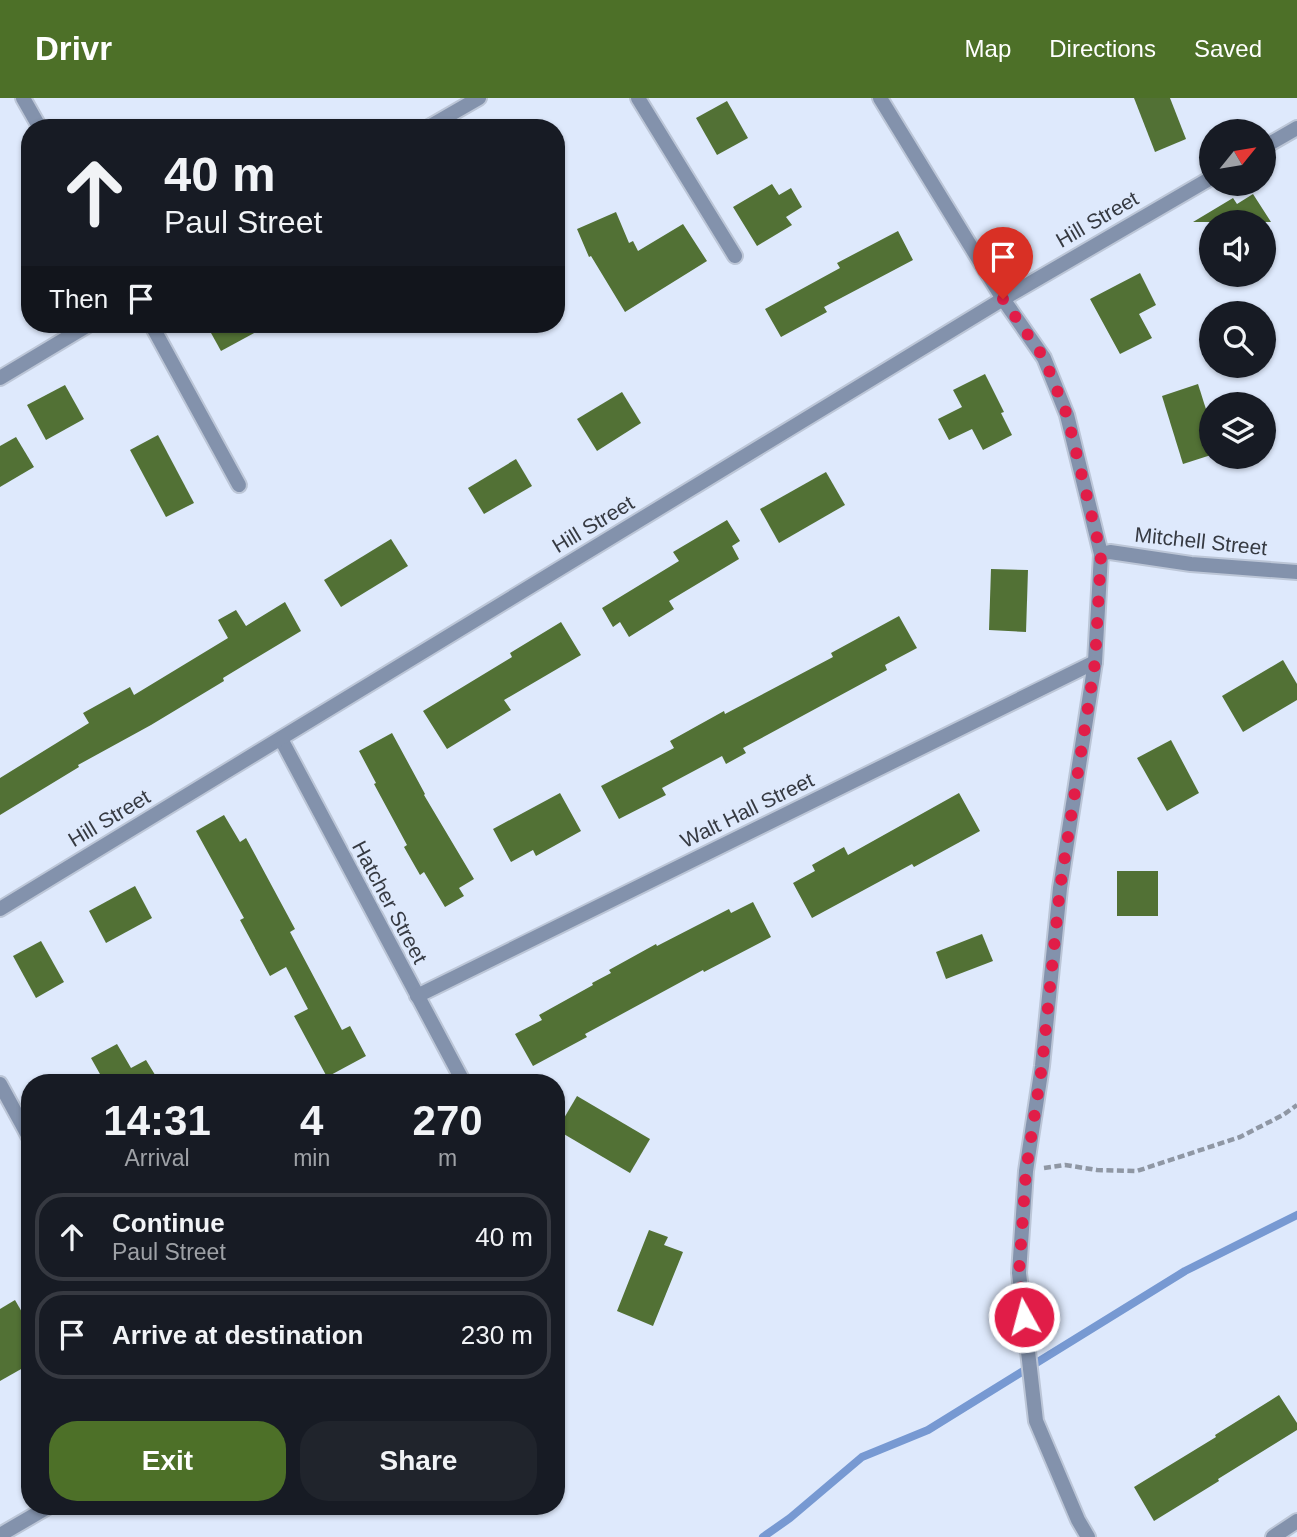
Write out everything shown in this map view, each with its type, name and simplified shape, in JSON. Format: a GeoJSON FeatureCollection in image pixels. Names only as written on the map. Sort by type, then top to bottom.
{"type":"FeatureCollection","features":[{"type":"Feature","properties":{"kind":"street"},"geometry":{"type":"LineString","coordinates":[[23,98],[35,119]]}},
{"type":"Feature","properties":{"kind":"street"},"geometry":{"type":"LineString","coordinates":[[443,119],[479,98]]}},
{"type":"Feature","properties":{"kind":"street"},"geometry":{"type":"LineString","coordinates":[[638,98],[735,256]]}},
{"type":"Feature","properties":{"kind":"street"},"geometry":{"type":"LineString","coordinates":[[880,98],[1003,299],[1044,358],[1067,415],[1101,554],[1095,662],[1060,888],[1042,1066],[1026,1171],[1019,1273],[1036,1421],[1077,1520],[1088,1537]]}},
{"type":"Feature","properties":{"kind":"street"},"geometry":{"type":"LineString","coordinates":[[1276,140],[1297,128]]}},
{"type":"Feature","properties":{"kind":"street","name":"Hill Street"},"geometry":{"type":"LineString","coordinates":[[0,909],[1003,299],[1199,185]]}},
{"type":"Feature","properties":{"kind":"street"},"geometry":{"type":"LineString","coordinates":[[0,378],[75,333]]}},
{"type":"Feature","properties":{"kind":"street"},"geometry":{"type":"LineString","coordinates":[[156,333],[239,485]]}},
{"type":"Feature","properties":{"kind":"street","name":"Mitchell Street"},"geometry":{"type":"LineString","coordinates":[[1101,554],[1110,552],[1191,564],[1297,572]]}},
{"type":"Feature","properties":{"kind":"street","name":"Walt Hall Street"},"geometry":{"type":"LineString","coordinates":[[417,996],[1095,662]]}},
{"type":"Feature","properties":{"kind":"street","name":"Hatcher Street"},"geometry":{"type":"LineString","coordinates":[[281,739],[459,1074]]}},
{"type":"Feature","properties":{"kind":"street"},"geometry":{"type":"LineString","coordinates":[[0,1084],[21,1122]]}},
{"type":"Feature","properties":{"kind":"street"},"geometry":{"type":"LineString","coordinates":[[0,1535],[34,1515]]}},
{"type":"Feature","properties":{"kind":"street"},"geometry":{"type":"LineString","coordinates":[[1273,1537],[1297,1521]]}},
{"type":"Feature","properties":{"kind":"path"},"geometry":{"type":"LineString","coordinates":[[1026,1171],[1065,1165],[1097,1170],[1137,1171],[1240,1137],[1297,1105]]}},
{"type":"Feature","properties":{"kind":"building"},"geometry":{"type":"Polygon","coordinates":[[[1134,98],[1170,98],[1186,139],[1155,152],[1134,98]]]}},
{"type":"Feature","properties":{"kind":"building"},"geometry":{"type":"Polygon","coordinates":[[[727,101],[748,138],[717,155],[696,118],[727,101]]]}},
{"type":"Feature","properties":{"kind":"building"},"geometry":{"type":"Polygon","coordinates":[[[772,184],[779,195],[791,188],[802,207],[786,217],[792,225],[757,246],[733,207],[772,184]]]}},
{"type":"Feature","properties":{"kind":"building"},"geometry":{"type":"Polygon","coordinates":[[[1254,196],[1263,210],[1213,210],[1233,198],[1237,204],[1254,196]]]}},
{"type":"Feature","properties":{"kind":"building"},"geometry":{"type":"Polygon","coordinates":[[[616,212],[629,243],[633,241],[638,251],[683,224],[707,261],[625,312],[591,256],[589,257],[577,229],[616,212]]]}},
{"type":"Feature","properties":{"kind":"building"},"geometry":{"type":"Polygon","coordinates":[[[898,231],[913,260],[824,307],[827,312],[781,337],[765,309],[840,268],[837,263],[898,231]]]}},
{"type":"Feature","properties":{"kind":"building"},"geometry":{"type":"Polygon","coordinates":[[[1140,273],[1156,305],[1139,314],[1152,338],[1120,354],[1090,299],[1140,273]]]}},
{"type":"Feature","properties":{"kind":"building"},"geometry":{"type":"Polygon","coordinates":[[[211,333],[254,333],[221,351],[211,333]]]}},
{"type":"Feature","properties":{"kind":"building"},"geometry":{"type":"Polygon","coordinates":[[[985,374],[1012,435],[983,450],[972,429],[949,440],[938,419],[962,407],[953,390],[985,374]]]}},
{"type":"Feature","properties":{"kind":"building"},"geometry":{"type":"Polygon","coordinates":[[[1198,384],[1201,392],[1199,459],[1183,464],[1162,396],[1198,384]]]}},
{"type":"Feature","properties":{"kind":"building"},"geometry":{"type":"Polygon","coordinates":[[[65,385],[84,419],[46,440],[27,405],[65,385]]]}},
{"type":"Feature","properties":{"kind":"building"},"geometry":{"type":"Polygon","coordinates":[[[622,392],[641,423],[597,451],[577,419],[622,392]]]}},
{"type":"Feature","properties":{"kind":"building"},"geometry":{"type":"Polygon","coordinates":[[[158,435],[194,503],[166,517],[130,450],[158,435]]]}},
{"type":"Feature","properties":{"kind":"building"},"geometry":{"type":"Polygon","coordinates":[[[16,437],[34,467],[0,487],[0,446],[16,437]]]}},
{"type":"Feature","properties":{"kind":"building"},"geometry":{"type":"Polygon","coordinates":[[[516,459],[532,486],[484,514],[468,488],[516,459]]]}},
{"type":"Feature","properties":{"kind":"building"},"geometry":{"type":"Polygon","coordinates":[[[826,472],[845,505],[779,543],[760,509],[826,472]]]}},
{"type":"Feature","properties":{"kind":"building"},"geometry":{"type":"Polygon","coordinates":[[[727,520],[740,541],[732,546],[739,559],[669,601],[674,609],[629,637],[620,622],[613,627],[602,608],[679,561],[673,552],[727,520]]]}},
{"type":"Feature","properties":{"kind":"building"},"geometry":{"type":"Polygon","coordinates":[[[391,539],[408,566],[341,607],[324,580],[391,539]]]}},
{"type":"Feature","properties":{"kind":"building"},"geometry":{"type":"Polygon","coordinates":[[[991,569],[1028,570],[1026,632],[989,630],[991,569]]]}},
{"type":"Feature","properties":{"kind":"building"},"geometry":{"type":"Polygon","coordinates":[[[285,602],[301,631],[223,678],[224,681],[78,765],[79,767],[0,815],[0,778],[89,723],[83,713],[130,687],[134,695],[228,638],[218,620],[236,610],[246,626],[285,602]]]}},
{"type":"Feature","properties":{"kind":"building"},"geometry":{"type":"Polygon","coordinates":[[[899,616],[917,648],[885,665],[887,670],[743,748],[746,753],[726,764],[722,756],[662,788],[666,795],[619,819],[601,786],[674,748],[670,741],[833,657],[831,653],[899,616]]]}},
{"type":"Feature","properties":{"kind":"building"},"geometry":{"type":"Polygon","coordinates":[[[561,622],[581,655],[504,700],[511,710],[447,749],[423,711],[512,657],[510,653],[561,622]]]}},
{"type":"Feature","properties":{"kind":"building"},"geometry":{"type":"Polygon","coordinates":[[[1283,660],[1297,684],[1297,700],[1243,732],[1222,696],[1283,660]]]}},
{"type":"Feature","properties":{"kind":"building"},"geometry":{"type":"Polygon","coordinates":[[[392,733],[424,795],[474,879],[459,888],[464,896],[445,907],[424,872],[420,875],[404,847],[407,845],[359,751],[392,733]]]}},
{"type":"Feature","properties":{"kind":"building"},"geometry":{"type":"Polygon","coordinates":[[[1171,740],[1199,793],[1167,811],[1137,758],[1171,740]]]}},
{"type":"Feature","properties":{"kind":"building"},"geometry":{"type":"Polygon","coordinates":[[[560,793],[581,831],[536,856],[533,850],[511,862],[493,829],[560,793]]]}},
{"type":"Feature","properties":{"kind":"building"},"geometry":{"type":"Polygon","coordinates":[[[959,793],[980,831],[812,918],[793,883],[815,871],[812,865],[844,847],[848,855],[959,793]]]}},
{"type":"Feature","properties":{"kind":"building"},"geometry":{"type":"Polygon","coordinates":[[[224,815],[240,842],[246,838],[295,929],[290,932],[342,1030],[350,1026],[366,1056],[333,1074],[325,1074],[294,1016],[308,1009],[286,967],[270,976],[240,920],[244,918],[196,831],[224,815]]]}},
{"type":"Feature","properties":{"kind":"building"},"geometry":{"type":"Polygon","coordinates":[[[1117,871],[1158,871],[1158,916],[1117,916],[1117,871]]]}},
{"type":"Feature","properties":{"kind":"building"},"geometry":{"type":"Polygon","coordinates":[[[135,886],[152,918],[106,943],[89,911],[135,886]]]}},
{"type":"Feature","properties":{"kind":"building"},"geometry":{"type":"Polygon","coordinates":[[[753,902],[771,937],[704,972],[703,970],[585,1034],[587,1037],[533,1066],[515,1034],[542,1020],[539,1015],[593,985],[592,983],[611,973],[609,970],[656,944],[657,946],[729,909],[731,913],[753,902]]]}},
{"type":"Feature","properties":{"kind":"building"},"geometry":{"type":"Polygon","coordinates":[[[982,934],[993,961],[946,979],[936,952],[982,934]]]}},
{"type":"Feature","properties":{"kind":"building"},"geometry":{"type":"Polygon","coordinates":[[[41,941],[64,982],[36,998],[13,956],[41,941]]]}},
{"type":"Feature","properties":{"kind":"building"},"geometry":{"type":"Polygon","coordinates":[[[117,1044],[131,1068],[146,1060],[155,1074],[100,1074],[91,1058],[117,1044]]]}},
{"type":"Feature","properties":{"kind":"building"},"geometry":{"type":"Polygon","coordinates":[[[577,1096],[650,1139],[630,1173],[565,1135],[565,1116],[577,1096]]]}},
{"type":"Feature","properties":{"kind":"building"},"geometry":{"type":"Polygon","coordinates":[[[649,1230],[668,1237],[664,1245],[683,1252],[653,1326],[617,1311],[649,1230]]]}},
{"type":"Feature","properties":{"kind":"building"},"geometry":{"type":"Polygon","coordinates":[[[15,1300],[21,1310],[21,1369],[0,1381],[0,1309],[15,1300]]]}},
{"type":"Feature","properties":{"kind":"building"},"geometry":{"type":"Polygon","coordinates":[[[1279,1395],[1297,1423],[1297,1430],[1154,1521],[1134,1487],[1279,1395]]]}},
{"type":"Feature","properties":{"kind":"waterway"},"geometry":{"type":"LineString","coordinates":[[763,1537],[790,1518],[862,1457],[928,1430],[1185,1271],[1297,1215]]}},
{"type":"Feature","properties":{"kind":"route"},"geometry":{"type":"LineString","coordinates":[[1003,299],[1044,358],[1067,415],[1101,554],[1095,662],[1060,888],[1042,1066],[1026,1171],[1019,1273],[1024,1317]]}}]}
